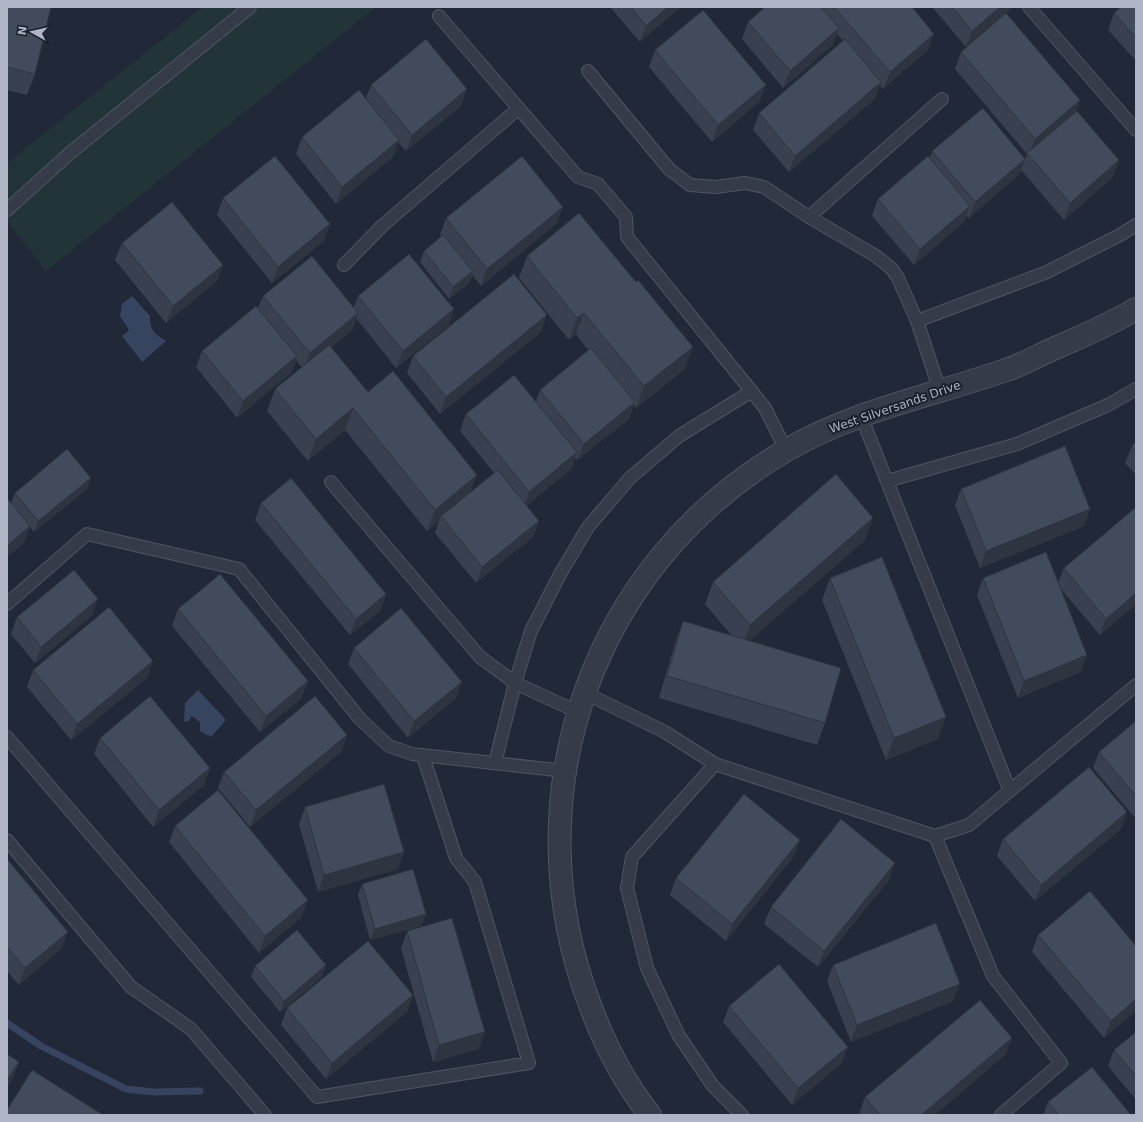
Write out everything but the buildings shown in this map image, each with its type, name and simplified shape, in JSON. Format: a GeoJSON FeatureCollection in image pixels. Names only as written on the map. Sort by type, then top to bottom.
{"type":"FeatureCollection","features":[{"type":"Feature","properties":{"kind":"street","name":"West Silversands Drive"},"geometry":{"type":"LineString","coordinates":[[650,1115],[620,1069],[598,1026],[581,982],[569,936],[561,890],[559,842],[561,795],[569,748],[581,702],[598,658],[620,616],[646,576],[675,539],[709,506],[740,481],[786,450],[828,429],[861,416],[1008,369],[1108,325],[1136,310]]}},
{"type":"Feature","properties":{"kind":"lane"},"geometry":{"type":"LineString","coordinates":[[7,210],[70,153],[250,7]]}},
{"type":"Feature","properties":{"kind":"lane"},"geometry":{"type":"LineString","coordinates":[[1029,7],[1136,130]]}},
{"type":"Feature","properties":{"kind":"lane"},"geometry":{"type":"LineString","coordinates":[[439,16],[578,177],[598,184],[626,217],[627,237],[765,408],[786,450]]}},
{"type":"Feature","properties":{"kind":"lane"},"geometry":{"type":"LineString","coordinates":[[588,70],[670,169],[690,185],[716,187],[745,183],[764,187],[809,217],[876,256],[892,269],[898,278],[917,321],[940,391]]}},
{"type":"Feature","properties":{"kind":"lane"},"geometry":{"type":"LineString","coordinates":[[809,217],[942,99]]}},
{"type":"Feature","properties":{"kind":"lane"},"geometry":{"type":"LineString","coordinates":[[344,265],[382,226],[519,108]]}},
{"type":"Feature","properties":{"kind":"lane"},"geometry":{"type":"LineString","coordinates":[[917,321],[1048,272],[1120,235],[1136,225]]}},
{"type":"Feature","properties":{"kind":"lane"},"geometry":{"type":"LineString","coordinates":[[886,481],[1017,444],[1108,405],[1136,389]]}},
{"type":"Feature","properties":{"kind":"lane"},"geometry":{"type":"LineString","coordinates":[[495,763],[515,683],[531,631],[559,576],[588,527],[630,478],[678,436],[752,391]]}},
{"type":"Feature","properties":{"kind":"lane"},"geometry":{"type":"LineString","coordinates":[[861,416],[1010,791]]}},
{"type":"Feature","properties":{"kind":"lane"},"geometry":{"type":"LineString","coordinates":[[331,482],[480,657],[515,683],[581,702],[666,732],[715,764],[935,836],[968,825],[1136,685]]}},
{"type":"Feature","properties":{"kind":"lane"},"geometry":{"type":"LineString","coordinates":[[7,604],[87,534],[239,569],[360,718],[389,746],[423,756],[565,771]]}},
{"type":"Feature","properties":{"kind":"lane"},"geometry":{"type":"LineString","coordinates":[[7,737],[317,1097],[529,1063],[475,882],[456,858],[423,756]]}},
{"type":"Feature","properties":{"kind":"lane"},"geometry":{"type":"LineString","coordinates":[[715,764],[632,857],[627,888],[646,968],[679,1036],[713,1086],[742,1115]]}},
{"type":"Feature","properties":{"kind":"lane"},"geometry":{"type":"LineString","coordinates":[[935,836],[993,976],[1061,1063],[1001,1115]]}},
{"type":"Feature","properties":{"kind":"lane"},"geometry":{"type":"LineString","coordinates":[[7,840],[131,987],[191,1029],[265,1115]]}},
{"type":"Feature","properties":{"kind":"shaded area"},"geometry":{"type":"Polygon","coordinates":[[[203,7],[376,7],[46,271],[7,221],[7,163],[203,7]]]}},
{"type":"Feature","properties":{"kind":"water"},"geometry":{"type":"Polygon","coordinates":[[[132,296],[150,316],[151,325],[154,331],[158,336],[166,341],[142,362],[122,336],[129,330],[120,316],[122,304],[132,296]]]}},
{"type":"Feature","properties":{"kind":"water"},"geometry":{"type":"Polygon","coordinates":[[[198,690],[226,720],[211,737],[200,731],[200,722],[192,716],[188,722],[184,721],[185,703],[198,690]]]}},
{"type":"Feature","properties":{"kind":"waterway"},"geometry":{"type":"LineString","coordinates":[[7,1023],[41,1046],[126,1089],[154,1092],[200,1091]]}}]}
